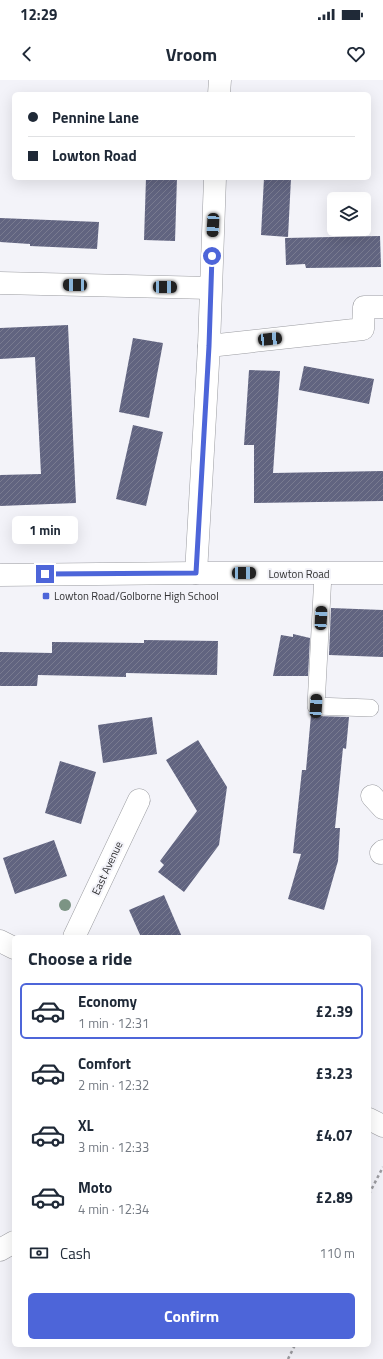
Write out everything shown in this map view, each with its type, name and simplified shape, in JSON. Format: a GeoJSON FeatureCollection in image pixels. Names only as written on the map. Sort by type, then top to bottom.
{"type":"FeatureCollection","features":[{"type":"Feature","properties":{"kind":"street"},"geometry":{"type":"LineString","coordinates":[[219,92],[220,80]]}},
{"type":"Feature","properties":{"kind":"street"},"geometry":{"type":"LineString","coordinates":[[196,573],[209,346],[215,180]]}},
{"type":"Feature","properties":{"kind":"street"},"geometry":{"type":"LineString","coordinates":[[0,283],[210,288]]}},
{"type":"Feature","properties":{"kind":"street"},"geometry":{"type":"LineString","coordinates":[[209,346],[363,329],[364,307],[383,307]]}},
{"type":"Feature","properties":{"kind":"street","name":"Lowton Road"},"geometry":{"type":"LineString","coordinates":[[0,575],[383,573]]}},
{"type":"Feature","properties":{"kind":"street","name":"East Avenue"},"geometry":{"type":"LineString","coordinates":[[75,935],[139,800]]}},
{"type":"Feature","properties":{"kind":"street"},"geometry":{"type":"LineString","coordinates":[[0,941],[12,947]]}},
{"type":"Feature","properties":{"kind":"street"},"geometry":{"type":"LineString","coordinates":[[371,1120],[383,1126]]}},
{"type":"Feature","properties":{"kind":"street"},"geometry":{"type":"LineString","coordinates":[[0,1250],[12,1243]]}},
{"type":"Feature","properties":{"kind":"lane"},"geometry":{"type":"LineString","coordinates":[[323,574],[316,706],[370,708]]}},
{"type":"Feature","properties":{"kind":"path"},"geometry":{"type":"LineString","coordinates":[[371,1190],[383,1167]]}},
{"type":"Feature","properties":{"kind":"path"},"geometry":{"type":"LineString","coordinates":[[288,1359],[294,1347]]}},
{"type":"Feature","properties":{"kind":"building"},"geometry":{"type":"Polygon","coordinates":[[[146,180],[177,180],[175,241],[144,240],[146,180]]]}},
{"type":"Feature","properties":{"kind":"building"},"geometry":{"type":"Polygon","coordinates":[[[264,180],[291,180],[288,237],[261,235],[264,180]]]}},
{"type":"Feature","properties":{"kind":"building"},"geometry":{"type":"Polygon","coordinates":[[[0,218],[99,222],[97,249],[30,246],[30,244],[0,242],[0,218]]]}},
{"type":"Feature","properties":{"kind":"building"},"geometry":{"type":"Polygon","coordinates":[[[380,236],[381,267],[306,268],[305,264],[286,265],[285,238],[380,236]]]}},
{"type":"Feature","properties":{"kind":"building"},"geometry":{"type":"Polygon","coordinates":[[[68,325],[76,503],[0,506],[0,475],[41,474],[35,357],[0,359],[0,328],[68,325]]]}},
{"type":"Feature","properties":{"kind":"building"},"geometry":{"type":"Polygon","coordinates":[[[133,338],[163,343],[149,418],[119,412],[133,338]]]}},
{"type":"Feature","properties":{"kind":"building"},"geometry":{"type":"Polygon","coordinates":[[[304,366],[374,379],[369,404],[299,390],[304,366]]]}},
{"type":"Feature","properties":{"kind":"building"},"geometry":{"type":"Polygon","coordinates":[[[249,370],[280,371],[273,473],[383,471],[383,501],[254,503],[254,445],[244,445],[249,370]]]}},
{"type":"Feature","properties":{"kind":"building"},"geometry":{"type":"Polygon","coordinates":[[[133,425],[163,432],[146,506],[116,499],[133,425]]]}},
{"type":"Feature","properties":{"kind":"building"},"geometry":{"type":"Polygon","coordinates":[[[331,608],[383,610],[383,657],[329,655],[331,608]]]}},
{"type":"Feature","properties":{"kind":"building"},"geometry":{"type":"Polygon","coordinates":[[[293,634],[310,638],[308,676],[273,676],[281,635],[293,637],[293,634]]]}},
{"type":"Feature","properties":{"kind":"building"},"geometry":{"type":"Polygon","coordinates":[[[144,640],[218,641],[217,675],[126,673],[126,677],[38,675],[37,686],[0,686],[0,652],[52,653],[52,642],[144,643],[144,640]]]}},
{"type":"Feature","properties":{"kind":"building"},"geometry":{"type":"Polygon","coordinates":[[[311,715],[349,717],[346,749],[343,748],[335,828],[340,828],[338,861],[324,910],[288,899],[301,854],[293,853],[302,770],[306,770],[311,715]]]}},
{"type":"Feature","properties":{"kind":"building"},"geometry":{"type":"Polygon","coordinates":[[[152,717],[157,754],[103,763],[98,725],[152,717]]]}},
{"type":"Feature","properties":{"kind":"building"},"geometry":{"type":"Polygon","coordinates":[[[198,740],[227,787],[219,845],[184,892],[158,872],[164,865],[160,861],[197,811],[166,760],[198,740]]]}},
{"type":"Feature","properties":{"kind":"building"},"geometry":{"type":"Polygon","coordinates":[[[60,761],[96,772],[81,824],[45,813],[60,761]]]}},
{"type":"Feature","properties":{"kind":"building"},"geometry":{"type":"Polygon","coordinates":[[[54,840],[67,876],[15,894],[3,858],[54,840]]]}},
{"type":"Feature","properties":{"kind":"building"},"geometry":{"type":"Polygon","coordinates":[[[164,895],[181,935],[140,935],[129,910],[164,895]]]}},
{"type":"Feature","properties":{"kind":"place","name":"Lowton Road/Golborne High School"},"geometry":{"type":"Point","coordinates":[46,596]}},
{"type":"Feature","properties":{"kind":"route"},"geometry":{"type":"LineString","coordinates":[[45,574],[196,573],[209,346],[212,256]]}}]}
